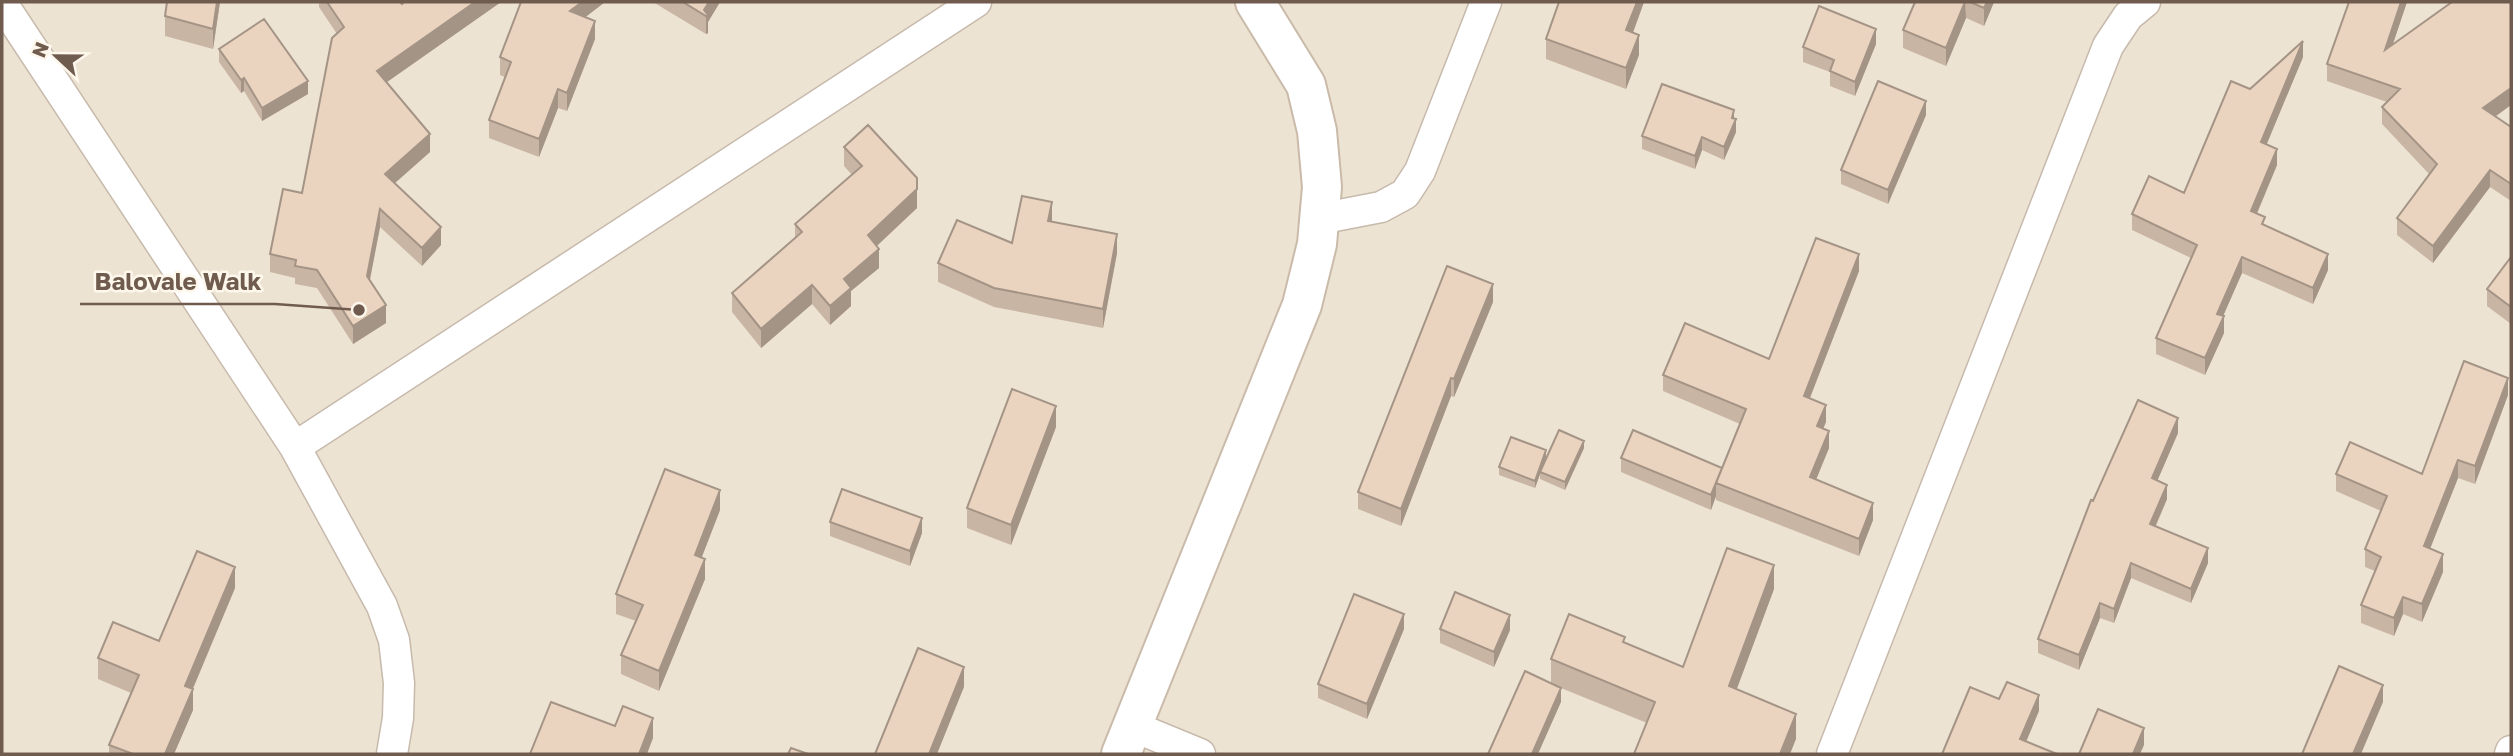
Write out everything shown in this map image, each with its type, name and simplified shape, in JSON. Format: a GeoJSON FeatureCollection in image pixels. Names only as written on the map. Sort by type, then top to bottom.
{"type":"FeatureCollection","features":[{"type":"Feature","properties":{"kind":"street"},"geometry":{"type":"LineString","coordinates":[[295,447],[976,2]]}},
{"type":"Feature","properties":{"kind":"street"},"geometry":{"type":"LineString","coordinates":[[1200,754],[1126,740],[1302,305],[1317,244],[1322,187],[1317,131],[1306,85],[1255,2]]}},
{"type":"Feature","properties":{"kind":"street"},"geometry":{"type":"LineString","coordinates":[[1319,219],[1381,207],[1405,194],[1420,171],[1486,2]]}},
{"type":"Feature","properties":{"kind":"street"},"geometry":{"type":"LineString","coordinates":[[1832,754],[2108,46],[2128,16],[2145,2]]}},
{"type":"Feature","properties":{"kind":"street"},"geometry":{"type":"LineString","coordinates":[[2,3],[295,447],[382,606],[394,640],[399,683],[398,718],[392,754]]}},
{"type":"Feature","properties":{"kind":"shaded area"},"geometry":{"type":"Polygon","coordinates":[[[2,2],[2511,2],[2511,754],[2,754],[2,2]]]}},
{"type":"Feature","properties":{"kind":"building"},"geometry":{"type":"Polygon","coordinates":[[[167,2],[217,2],[213,29],[165,16],[167,2]]]}},
{"type":"Feature","properties":{"kind":"building"},"geometry":{"type":"Polygon","coordinates":[[[327,2],[475,2],[377,71],[430,134],[385,174],[441,227],[422,248],[380,209],[367,276],[386,305],[353,326],[317,270],[295,266],[296,260],[270,254],[283,189],[302,193],[332,38],[344,27],[327,2]]]}},
{"type":"Feature","properties":{"kind":"building"},"geometry":{"type":"Polygon","coordinates":[[[521,2],[582,2],[570,11],[595,21],[567,93],[558,89],[539,139],[489,120],[511,62],[500,57],[521,2]]]}},
{"type":"Feature","properties":{"kind":"building"},"geometry":{"type":"Polygon","coordinates":[[[683,2],[709,2],[704,10],[708,15],[706,16],[683,2]]]}},
{"type":"Feature","properties":{"kind":"building"},"geometry":{"type":"Polygon","coordinates":[[[1559,2],[1637,2],[1626,30],[1639,35],[1626,68],[1546,39],[1559,2]]]}},
{"type":"Feature","properties":{"kind":"building"},"geometry":{"type":"Polygon","coordinates":[[[1915,2],[1965,2],[1946,48],[1903,30],[1915,2]]]}},
{"type":"Feature","properties":{"kind":"building"},"geometry":{"type":"Polygon","coordinates":[[[1970,2],[1987,2],[1984,8],[1970,2]]]}},
{"type":"Feature","properties":{"kind":"building"},"geometry":{"type":"Polygon","coordinates":[[[2349,2],[2401,2],[2385,50],[2452,2],[2511,2],[2511,88],[2483,108],[2511,127],[2511,184],[2490,170],[2433,246],[2397,218],[2437,164],[2382,107],[2400,89],[2327,64],[2349,2]]]}},
{"type":"Feature","properties":{"kind":"building"},"geometry":{"type":"Polygon","coordinates":[[[1819,6],[1876,29],[1855,82],[1830,71],[1834,60],[1803,47],[1819,6]]]}},
{"type":"Feature","properties":{"kind":"building"},"geometry":{"type":"Polygon","coordinates":[[[264,19],[308,81],[262,108],[244,78],[241,80],[219,49],[264,19]]]}},
{"type":"Feature","properties":{"kind":"building"},"geometry":{"type":"Polygon","coordinates":[[[2303,41],[2261,142],[2277,149],[2251,211],[2265,217],[2262,224],[2328,254],[2313,288],[2242,257],[2217,314],[2224,316],[2205,358],[2156,338],[2197,245],[2132,214],[2149,176],[2184,193],[2231,81],[2250,89],[2303,41]]]}},
{"type":"Feature","properties":{"kind":"building"},"geometry":{"type":"Polygon","coordinates":[[[1878,81],[1926,101],[1888,190],[1841,170],[1878,81]]]}},
{"type":"Feature","properties":{"kind":"building"},"geometry":{"type":"Polygon","coordinates":[[[1662,84],[1734,110],[1732,118],[1736,119],[1724,147],[1702,137],[1695,156],[1642,136],[1662,84]]]}},
{"type":"Feature","properties":{"kind":"building"},"geometry":{"type":"Polygon","coordinates":[[[868,125],[917,178],[917,189],[868,235],[879,249],[844,279],[851,288],[830,306],[812,285],[761,329],[732,293],[802,232],[795,224],[862,166],[844,147],[868,125]]]}},
{"type":"Feature","properties":{"kind":"building"},"geometry":{"type":"Polygon","coordinates":[[[1022,196],[1052,202],[1048,221],[1117,234],[1103,309],[994,288],[938,263],[957,220],[1012,243],[1022,196]]]}},
{"type":"Feature","properties":{"kind":"building"},"geometry":{"type":"Polygon","coordinates":[[[1816,238],[1859,254],[1804,396],[1826,405],[1817,426],[1829,431],[1810,477],[1873,503],[1859,539],[1716,483],[1746,409],[1663,375],[1685,323],[1769,359],[1816,238]]]}},
{"type":"Feature","properties":{"kind":"building"},"geometry":{"type":"Polygon","coordinates":[[[2511,257],[2511,307],[2487,289],[2511,257]]]}},
{"type":"Feature","properties":{"kind":"building"},"geometry":{"type":"Polygon","coordinates":[[[1447,266],[1493,284],[1454,379],[1451,378],[1401,509],[1358,492],[1447,266]]]}},
{"type":"Feature","properties":{"kind":"building"},"geometry":{"type":"Polygon","coordinates":[[[2464,361],[2508,378],[2475,466],[2458,460],[2424,546],[2443,554],[2422,604],[2403,597],[2394,618],[2361,605],[2381,557],[2365,549],[2387,496],[2336,474],[2350,442],[2422,474],[2464,361]]]}},
{"type":"Feature","properties":{"kind":"building"},"geometry":{"type":"Polygon","coordinates":[[[1012,389],[1056,406],[1011,525],[967,508],[1012,389]]]}},
{"type":"Feature","properties":{"kind":"building"},"geometry":{"type":"Polygon","coordinates":[[[2138,400],[2178,418],[2152,478],[2167,485],[2150,524],[2208,548],[2191,589],[2131,563],[2114,609],[2100,603],[2079,655],[2038,639],[2091,500],[2093,501],[2138,400]]]}},
{"type":"Feature","properties":{"kind":"building"},"geometry":{"type":"Polygon","coordinates":[[[1559,430],[1584,441],[1565,482],[1540,472],[1559,430]]]}},
{"type":"Feature","properties":{"kind":"building"},"geometry":{"type":"Polygon","coordinates":[[[1633,430],[1722,468],[1711,495],[1621,458],[1633,430]]]}},
{"type":"Feature","properties":{"kind":"building"},"geometry":{"type":"Polygon","coordinates":[[[1511,437],[1546,450],[1535,481],[1499,467],[1511,437]]]}},
{"type":"Feature","properties":{"kind":"building"},"geometry":{"type":"Polygon","coordinates":[[[665,469],[720,490],[695,555],[705,559],[659,671],[621,655],[643,605],[616,594],[665,469]]]}},
{"type":"Feature","properties":{"kind":"building"},"geometry":{"type":"Polygon","coordinates":[[[842,489],[922,518],[910,551],[830,522],[842,489]]]}},
{"type":"Feature","properties":{"kind":"building"},"geometry":{"type":"Polygon","coordinates":[[[1727,548],[1774,565],[1729,686],[1796,714],[1780,754],[1634,754],[1655,702],[1551,659],[1569,614],[1625,637],[1623,642],[1683,667],[1727,548]]]}},
{"type":"Feature","properties":{"kind":"building"},"geometry":{"type":"Polygon","coordinates":[[[197,551],[235,567],[185,686],[193,689],[165,754],[133,754],[109,745],[139,675],[98,658],[113,622],[159,641],[197,551]]]}},
{"type":"Feature","properties":{"kind":"building"},"geometry":{"type":"Polygon","coordinates":[[[1455,592],[1510,615],[1494,652],[1440,629],[1455,592]]]}},
{"type":"Feature","properties":{"kind":"building"},"geometry":{"type":"Polygon","coordinates":[[[1354,594],[1404,614],[1367,704],[1318,684],[1354,594]]]}},
{"type":"Feature","properties":{"kind":"building"},"geometry":{"type":"Polygon","coordinates":[[[918,648],[964,667],[929,754],[875,754],[918,648]]]}},
{"type":"Feature","properties":{"kind":"building"},"geometry":{"type":"Polygon","coordinates":[[[2339,666],[2383,685],[2353,754],[2302,754],[2339,666]]]}},
{"type":"Feature","properties":{"kind":"building"},"geometry":{"type":"Polygon","coordinates":[[[1525,671],[1561,688],[1532,754],[1488,754],[1525,671]]]}},
{"type":"Feature","properties":{"kind":"building"},"geometry":{"type":"Polygon","coordinates":[[[2007,682],[2039,695],[2020,739],[2057,754],[1942,754],[1970,687],[1999,699],[2007,682]]]}},
{"type":"Feature","properties":{"kind":"building"},"geometry":{"type":"Polygon","coordinates":[[[551,702],[615,726],[623,706],[653,718],[639,754],[530,754],[551,702]]]}},
{"type":"Feature","properties":{"kind":"building"},"geometry":{"type":"Polygon","coordinates":[[[2098,709],[2144,728],[2133,754],[2079,754],[2098,709]]]}},
{"type":"Feature","properties":{"kind":"building"},"geometry":{"type":"Polygon","coordinates":[[[791,748],[808,754],[788,754],[791,748]]]}},
{"type":"Feature","properties":{"kind":"place","name":"Balovale Walk"},"geometry":{"type":"Point","coordinates":[359,310]}}]}
